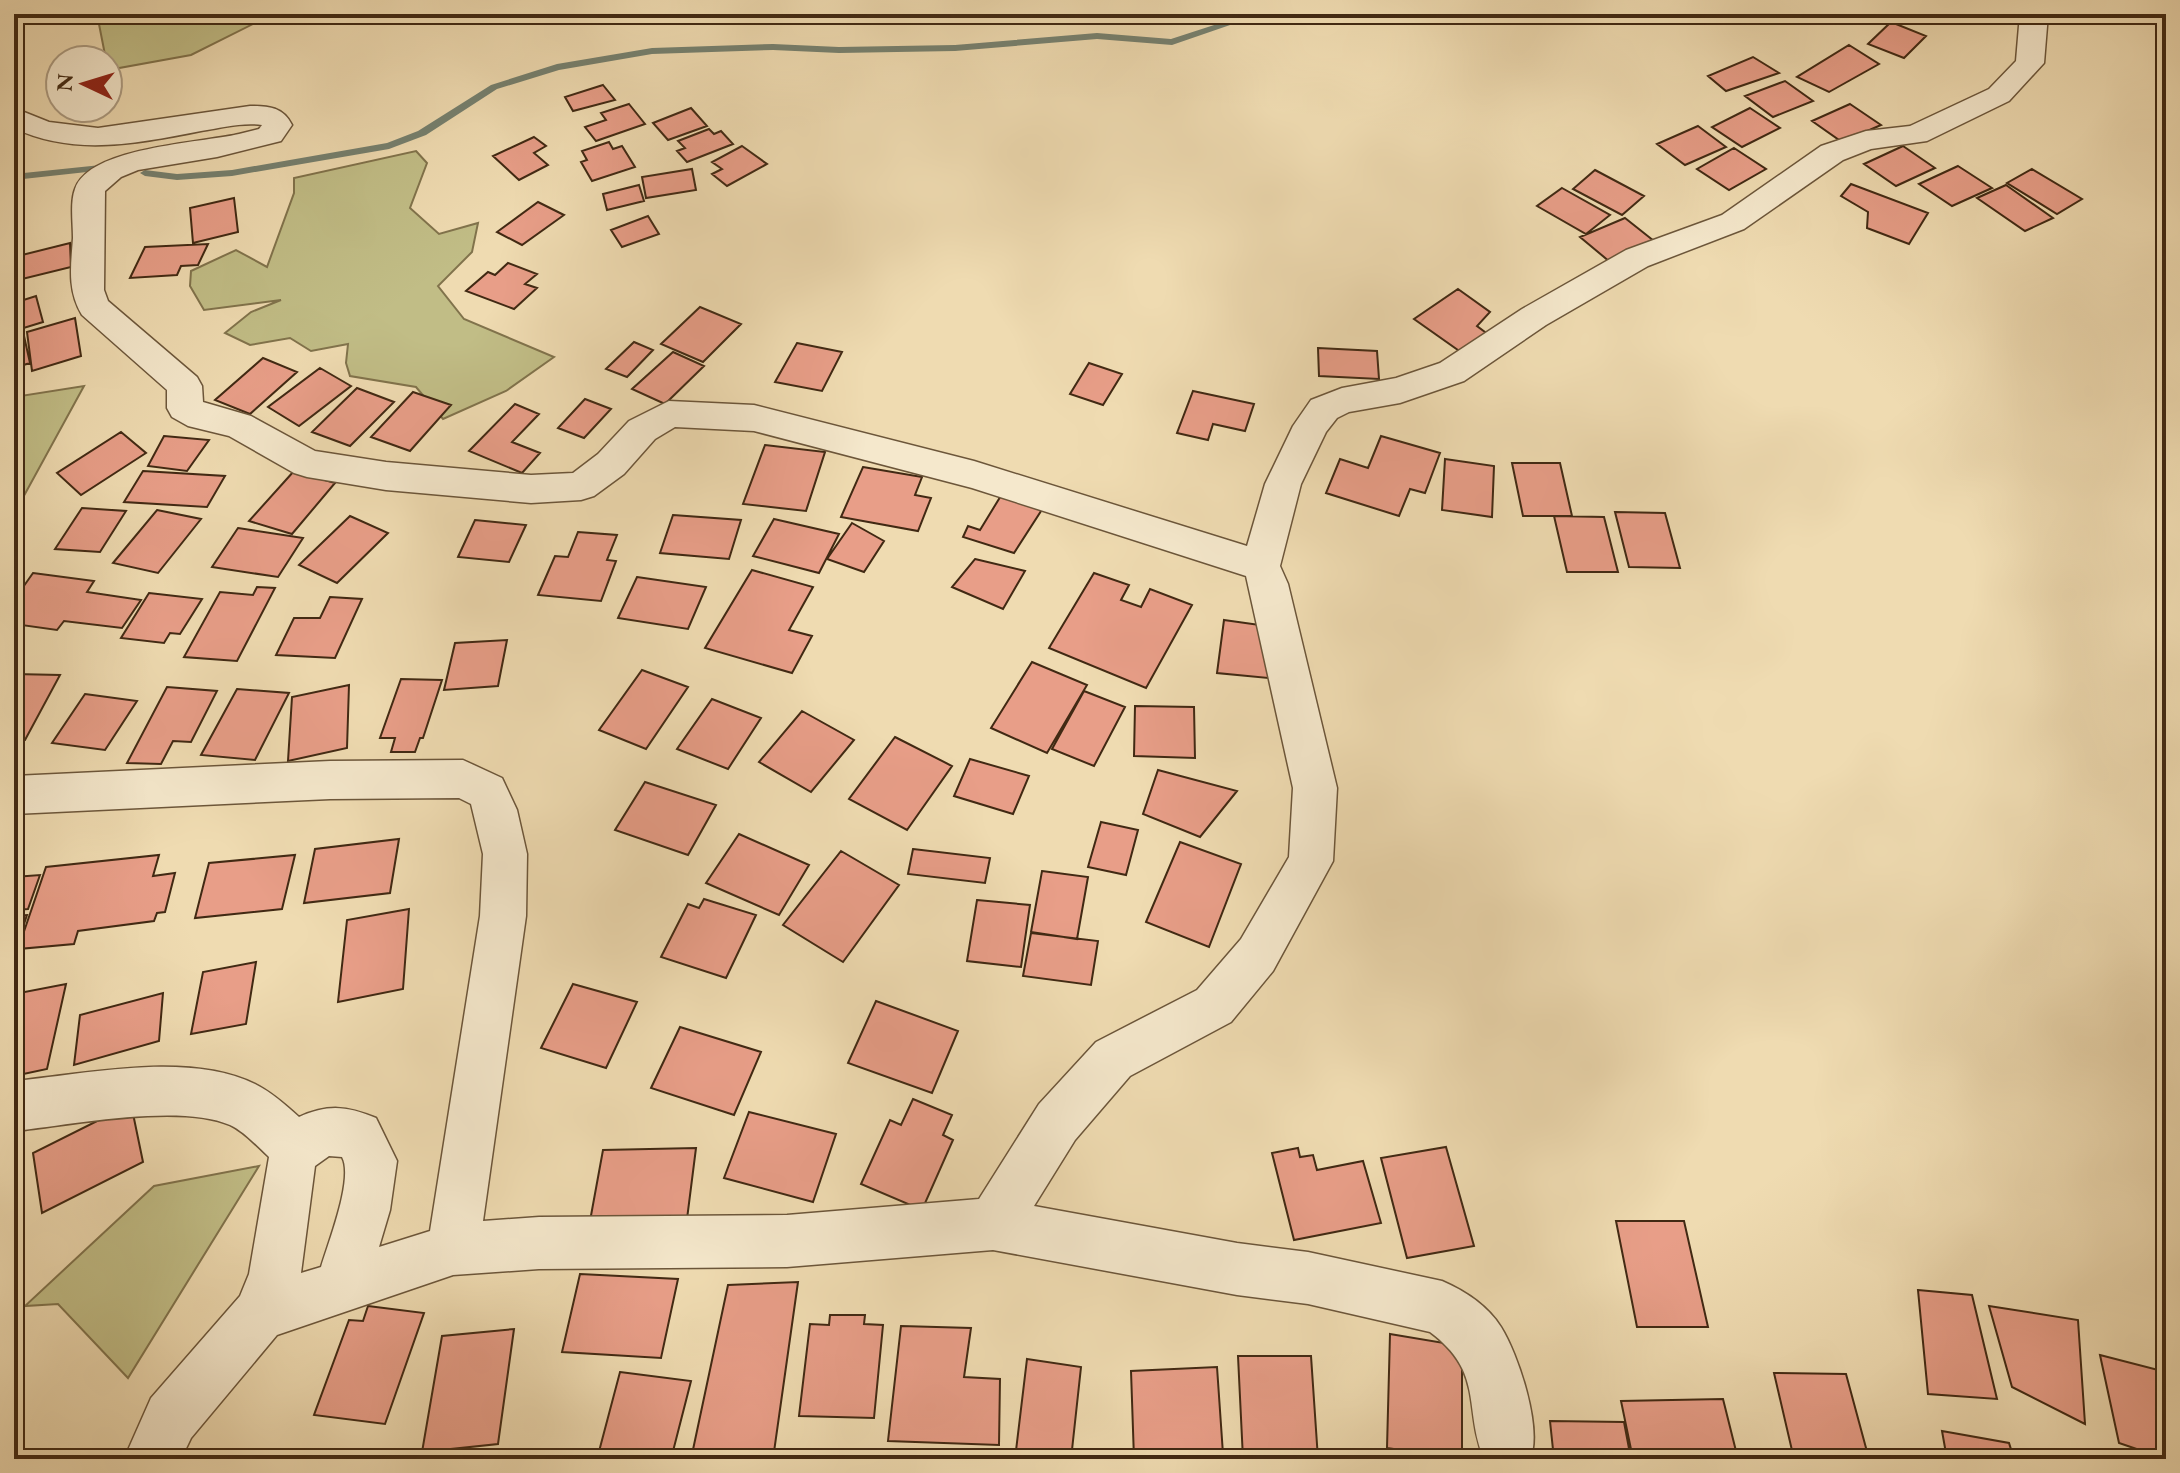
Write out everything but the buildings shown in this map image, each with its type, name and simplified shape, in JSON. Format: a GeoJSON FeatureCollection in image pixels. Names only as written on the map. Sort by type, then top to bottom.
{"type":"FeatureCollection","features":[{"type":"Feature","properties":{"kind":"street"},"geometry":{"type":"LineString","coordinates":[[993,1224],[1057,1122],[1113,1059],[1214,1006],[1257,955],[1311,861],[1315,788],[1269,584],[1261,566],[1283,484],[1311,426],[1324,409],[1342,401],[1400,390],[1452,372],[1534,317],[1637,258],[1733,222],[1832,153],[1866,140],[1916,135],[1999,95],[2030,63],[2034,14]]}},
{"type":"Feature","properties":{"kind":"street"},"geometry":{"type":"LineString","coordinates":[[14,117],[32,129],[86,136],[132,133],[260,114],[275,120],[275,130],[257,139],[128,161],[99,177],[90,189],[87,290],[94,307],[185,386],[185,408],[209,420],[248,430],[307,463],[461,484],[531,489],[581,486],[611,464],[642,430],[669,414],[754,418],[974,475],[1261,566]]}},
{"type":"Feature","properties":{"kind":"street"},"geometry":{"type":"LineString","coordinates":[[14,795],[374,779],[463,779],[487,791],[495,810],[505,854],[503,916],[453,1249]]}},
{"type":"Feature","properties":{"kind":"street"},"geometry":{"type":"LineString","coordinates":[[14,1106],[137,1093],[187,1092],[239,1102],[266,1120],[297,1149]]}},
{"type":"Feature","properties":{"kind":"street"},"geometry":{"type":"LineString","coordinates":[[152,1459],[171,1418],[260,1314],[275,1274],[290,1166],[297,1149],[316,1133],[332,1129],[358,1136],[372,1161],[364,1210],[341,1289]]}},
{"type":"Feature","properties":{"kind":"street"},"geometry":{"type":"LineString","coordinates":[[260,1314],[453,1249],[539,1243],[787,1241],[993,1224],[1237,1269],[1308,1278],[1442,1308],[1464,1324],[1482,1346],[1501,1400],[1507,1447]]}},
{"type":"Feature","properties":{"kind":"shaded area"},"geometry":{"type":"Polygon","coordinates":[[[97,14],[273,14],[191,55],[124,67],[124,44],[103,44],[97,14]]]}},
{"type":"Feature","properties":{"kind":"shaded area"},"geometry":{"type":"Polygon","coordinates":[[[416,151],[427,163],[410,208],[439,234],[478,223],[472,252],[438,286],[464,319],[554,357],[506,391],[443,419],[416,387],[350,376],[346,363],[348,344],[311,351],[290,338],[250,345],[225,333],[251,312],[281,300],[204,310],[190,286],[191,271],[236,250],[267,267],[294,193],[294,178],[416,151]]]}},
{"type":"Feature","properties":{"kind":"shaded area"},"geometry":{"type":"Polygon","coordinates":[[[84,386],[14,514],[14,397],[84,386]]]}},
{"type":"Feature","properties":{"kind":"shaded area"},"geometry":{"type":"Polygon","coordinates":[[[259,1166],[128,1378],[58,1304],[25,1306],[154,1186],[259,1166]]]}},
{"type":"Feature","properties":{"kind":"waterway"},"geometry":{"type":"LineString","coordinates":[[145,173],[177,177],[232,173],[389,146],[422,133],[494,87],[557,67],[652,51],[773,47],[839,50],[955,48],[1097,36],[1172,42],[1257,14]]}},
{"type":"Feature","properties":{"kind":"waterway"},"geometry":{"type":"LineString","coordinates":[[14,177],[101,168]]}}]}
